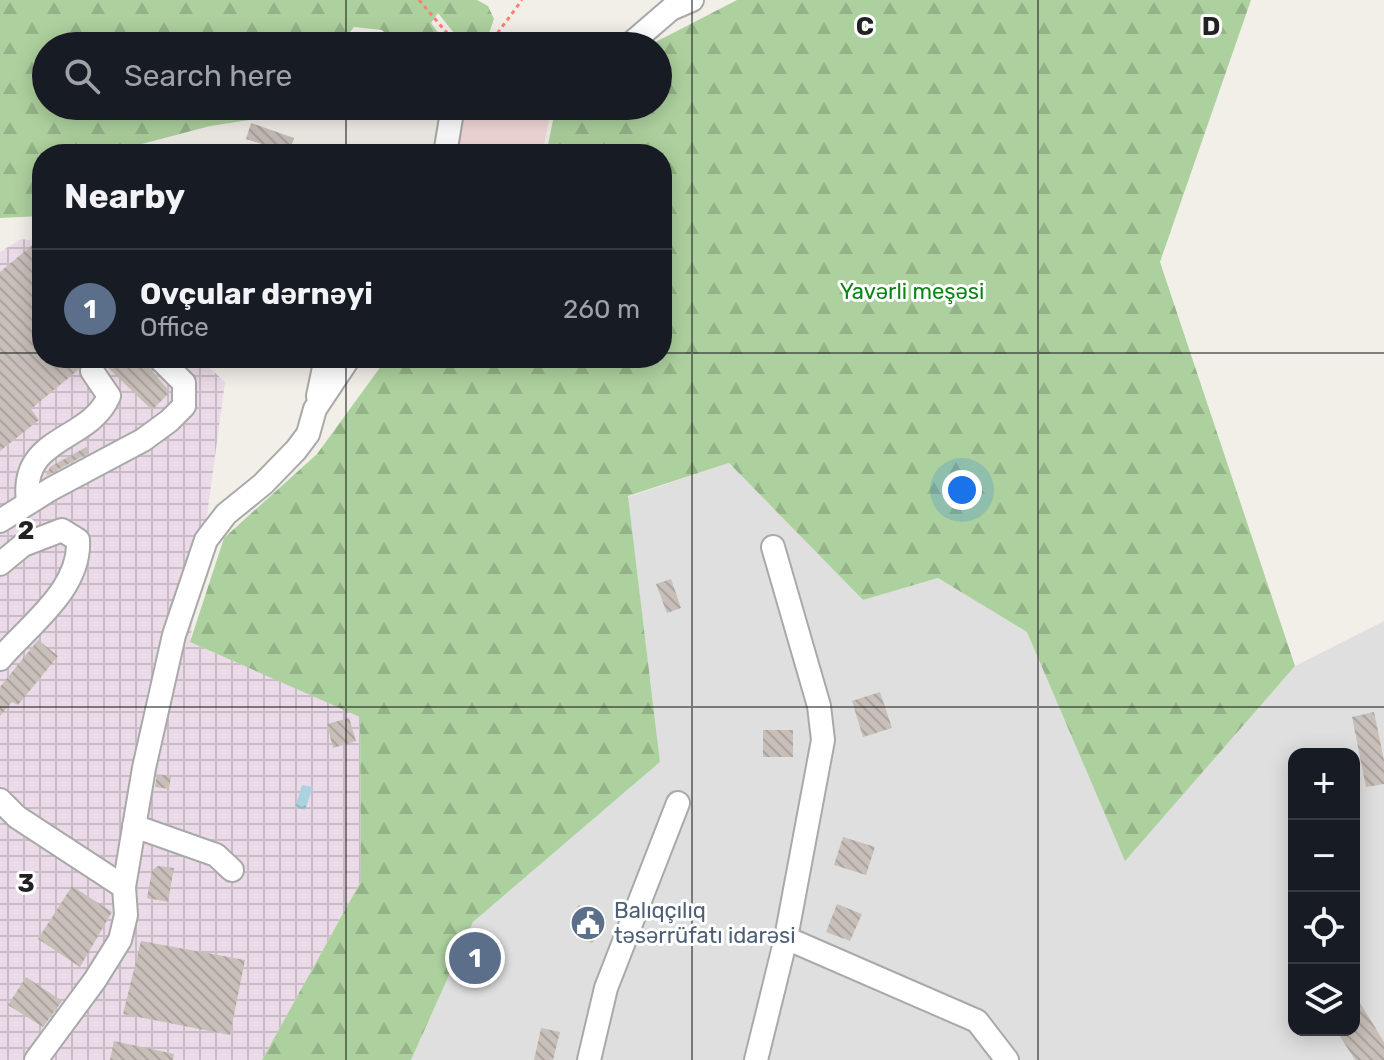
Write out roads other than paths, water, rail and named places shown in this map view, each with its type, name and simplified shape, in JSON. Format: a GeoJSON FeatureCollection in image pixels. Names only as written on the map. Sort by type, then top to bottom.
{"type":"FeatureCollection","features":[{"type":"Feature","properties":{"kind":"street"},"geometry":{"type":"LineString","coordinates":[[644,32],[671,9],[692,0]]}},
{"type":"Feature","properties":{"kind":"street"},"geometry":{"type":"LineString","coordinates":[[447,144],[451,120]]}},
{"type":"Feature","properties":{"kind":"street"},"geometry":{"type":"LineString","coordinates":[[0,521],[28,502],[110,460],[179,413],[184,406],[184,383],[169,368]]}},
{"type":"Feature","properties":{"kind":"street"},"geometry":{"type":"LineString","coordinates":[[45,1056],[120,940],[126,915],[124,887],[134,826],[174,635],[199,557],[215,525],[296,450],[308,434],[324,368]]}},
{"type":"Feature","properties":{"kind":"street"},"geometry":{"type":"LineString","coordinates":[[315,409],[342,368]]}},
{"type":"Feature","properties":{"kind":"street"},"geometry":{"type":"LineString","coordinates":[[28,502],[30,472],[38,455],[87,422],[109,396],[104,384],[92,371]]}},
{"type":"Feature","properties":{"kind":"street"},"geometry":{"type":"LineString","coordinates":[[0,564],[23,545],[45,535],[62,530],[78,540],[79,560],[49,606],[0,659]]}},
{"type":"Feature","properties":{"kind":"street"},"geometry":{"type":"LineString","coordinates":[[756,1060],[786,938],[823,740],[819,706],[773,547]]}},
{"type":"Feature","properties":{"kind":"street"},"geometry":{"type":"LineString","coordinates":[[0,800],[17,817],[124,887]]}},
{"type":"Feature","properties":{"kind":"street"},"geometry":{"type":"LineString","coordinates":[[589,1060],[606,988],[678,803]]}},
{"type":"Feature","properties":{"kind":"street"},"geometry":{"type":"LineString","coordinates":[[134,826],[216,855],[232,870]]}},
{"type":"Feature","properties":{"kind":"street"},"geometry":{"type":"LineString","coordinates":[[786,938],[977,1021],[1007,1060]]}},
{"type":"Feature","properties":{"kind":"water"},"geometry":{"type":"Polygon","coordinates":[[[302,785],[313,787],[305,810],[295,807],[302,785]]]}},
{"type":"Feature","properties":{"kind":"place","name":"Balıqçılıq təsərrüfatı idarəsi"},"geometry":{"type":"Point","coordinates":[588,923]}},
{"type":"Feature","properties":{"kind":"place","name":"Ovçular dərnəyi"},"geometry":{"type":"Point","coordinates":[475,958]}},
{"type":"Feature","properties":{"kind":"park label","name":"Yavərli meşəsi"},"geometry":{"type":"Point","coordinates":[912,291]}}]}
